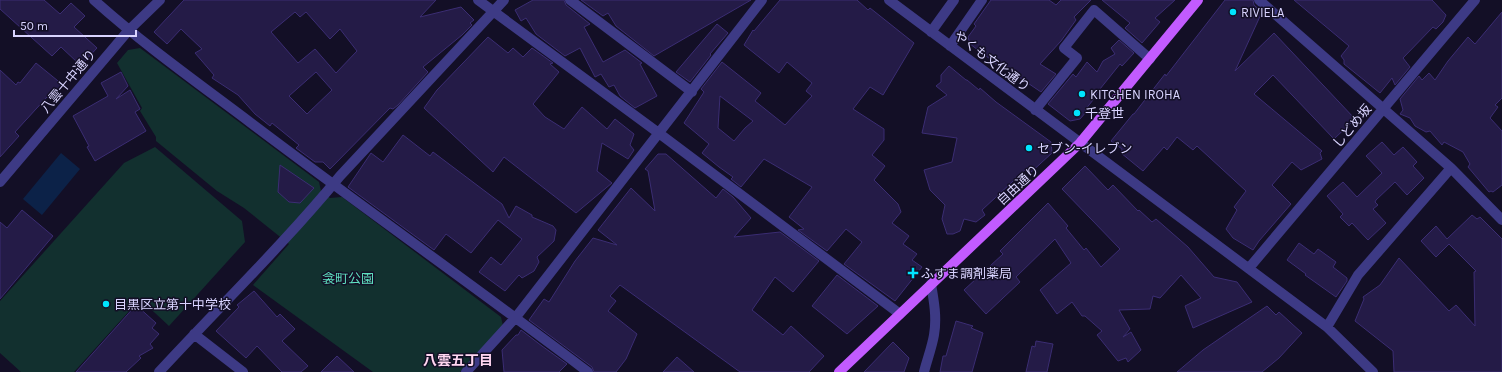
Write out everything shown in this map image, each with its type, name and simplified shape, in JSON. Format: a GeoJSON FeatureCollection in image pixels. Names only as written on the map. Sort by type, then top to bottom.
{"type":"FeatureCollection","features":[{"type":"Feature","properties":{"kind":"main road","name":"自由通り"},"geometry":{"type":"LineString","coordinates":[[839,372],[1080,143],[1198,0]]}},
{"type":"Feature","properties":{"kind":"street"},"geometry":{"type":"LineString","coordinates":[[94,0],[128,30],[333,185],[516,317],[588,372]]}},
{"type":"Feature","properties":{"kind":"street","name":"八雲十中通り"},"geometry":{"type":"LineString","coordinates":[[0,182],[128,30],[160,0]]}},
{"type":"Feature","properties":{"kind":"street"},"geometry":{"type":"LineString","coordinates":[[478,0],[900,314]]}},
{"type":"Feature","properties":{"kind":"street"},"geometry":{"type":"LineString","coordinates":[[158,372],[315,207],[333,185],[504,0]]}},
{"type":"Feature","properties":{"kind":"street"},"geometry":{"type":"LineString","coordinates":[[570,0],[692,92]]}},
{"type":"Feature","properties":{"kind":"street"},"geometry":{"type":"LineString","coordinates":[[466,372],[516,317],[660,134],[762,0]]}},
{"type":"Feature","properties":{"kind":"street","name":"やくも文化通り"},"geometry":{"type":"LineString","coordinates":[[889,0],[1327,326],[1373,372]]}},
{"type":"Feature","properties":{"kind":"street"},"geometry":{"type":"LineString","coordinates":[[931,32],[954,0]]}},
{"type":"Feature","properties":{"kind":"street"},"geometry":{"type":"LineString","coordinates":[[950,46],[982,0]]}},
{"type":"Feature","properties":{"kind":"street"},"geometry":{"type":"LineString","coordinates":[[1259,0],[1451,168],[1502,220]]}},
{"type":"Feature","properties":{"kind":"street","name":"しどめ坂"},"geometry":{"type":"LineString","coordinates":[[1249,268],[1475,0]]}},
{"type":"Feature","properties":{"kind":"street"},"geometry":{"type":"LineString","coordinates":[[1035,110],[1077,58],[1064,48],[1094,10],[1150,59]]}},
{"type":"Feature","properties":{"kind":"street"},"geometry":{"type":"LineString","coordinates":[[1327,326],[1358,275],[1451,168]]}},
{"type":"Feature","properties":{"kind":"street"},"geometry":{"type":"LineString","coordinates":[[924,372],[934,336],[935,326],[932,284]]}},
{"type":"Feature","properties":{"kind":"street"},"geometry":{"type":"LineString","coordinates":[[194,334],[243,372]]}},
{"type":"Feature","properties":{"kind":"green space","name":"衾町公園"},"geometry":{"type":"Polygon","coordinates":[[[140,48],[319,182],[321,191],[330,198],[342,197],[501,317],[503,326],[460,372],[373,372],[253,285],[289,244],[244,208],[217,191],[156,141],[156,137],[140,111],[142,108],[117,63],[128,50],[140,48]]]}},
{"type":"Feature","properties":{"kind":"green space","name":"目黒区立第十中学校"},"geometry":{"type":"Polygon","coordinates":[[[155,147],[242,221],[245,242],[169,326],[140,299],[74,372],[21,372],[0,353],[0,301],[124,163],[155,147]]]}},
{"type":"Feature","properties":{"kind":"water"},"geometry":{"type":"Polygon","coordinates":[[[61,153],[80,169],[42,215],[23,199],[61,153]]]}},
{"type":"Feature","properties":{"kind":"building"},"geometry":{"type":"Polygon","coordinates":[[[0,0],[44,0],[60,14],[71,3],[85,16],[74,27],[97,48],[83,63],[78,63],[61,47],[52,56],[0,9],[0,0]]]}},
{"type":"Feature","properties":{"kind":"building"},"geometry":{"type":"Polygon","coordinates":[[[184,0],[436,0],[420,17],[461,7],[474,20],[470,23],[472,25],[462,35],[423,67],[428,72],[398,105],[393,109],[390,108],[330,169],[323,162],[315,162],[296,148],[299,145],[272,123],[270,126],[255,114],[238,95],[212,78],[214,75],[195,53],[202,49],[181,29],[167,44],[154,32],[184,0]],[[295,12],[271,32],[298,63],[315,49],[336,73],[357,51],[340,29],[330,39],[306,12],[300,17],[295,12]],[[316,72],[289,96],[307,114],[332,90],[316,72]]]}},
{"type":"Feature","properties":{"kind":"building"},"geometry":{"type":"Polygon","coordinates":[[[533,0],[564,0],[566,5],[590,24],[584,27],[603,62],[625,50],[642,63],[640,64],[657,96],[635,108],[620,96],[614,85],[609,87],[601,74],[595,77],[580,48],[565,56],[536,34],[526,18],[521,21],[515,10],[533,0]]]}},
{"type":"Feature","properties":{"kind":"building"},"geometry":{"type":"Polygon","coordinates":[[[581,0],[751,0],[654,56],[616,26],[608,13],[603,16],[581,0]]]}},
{"type":"Feature","properties":{"kind":"building"},"geometry":{"type":"Polygon","coordinates":[[[780,0],[857,0],[868,10],[870,8],[914,43],[883,95],[870,87],[853,109],[884,129],[884,140],[872,155],[885,166],[874,180],[898,204],[901,212],[892,223],[909,236],[903,244],[917,254],[912,260],[922,267],[895,301],[844,264],[862,242],[846,229],[827,251],[798,230],[804,229],[789,217],[812,187],[764,159],[741,187],[731,179],[733,177],[702,153],[709,144],[684,123],[704,92],[701,89],[722,62],[761,93],[755,101],[785,125],[812,96],[806,91],[812,83],[787,62],[779,73],[744,45],[753,30],[754,31],[780,0]],[[720,96],[718,128],[734,141],[753,121],[720,96]]]}},
{"type":"Feature","properties":{"kind":"building"},"geometry":{"type":"Polygon","coordinates":[[[991,0],[1049,0],[1056,5],[1061,0],[1091,0],[1074,17],[1076,20],[1061,41],[1040,64],[1056,74],[1041,92],[1013,73],[994,63],[970,44],[968,37],[976,26],[974,24],[991,0]]]}},
{"type":"Feature","properties":{"kind":"building"},"geometry":{"type":"Polygon","coordinates":[[[1102,0],[1175,0],[1155,18],[1160,22],[1142,43],[1125,28],[1130,23],[1102,0]]]}},
{"type":"Feature","properties":{"kind":"building"},"geometry":{"type":"Polygon","coordinates":[[[1225,0],[1253,0],[1254,5],[1262,12],[1235,71],[1274,33],[1355,119],[1334,139],[1273,75],[1254,94],[1322,151],[1320,153],[1322,159],[1301,170],[1292,162],[1272,185],[1291,204],[1253,250],[1233,238],[1226,229],[1237,210],[1234,207],[1246,191],[1197,146],[1193,150],[1177,137],[1167,150],[1164,147],[1143,171],[1121,153],[1122,149],[1111,141],[1165,74],[1166,76],[1225,0]]]}},
{"type":"Feature","properties":{"kind":"building"},"geometry":{"type":"Polygon","coordinates":[[[1294,0],[1432,0],[1446,15],[1443,22],[1436,29],[1433,27],[1403,58],[1410,67],[1395,85],[1392,78],[1380,93],[1344,64],[1344,60],[1341,56],[1349,46],[1294,0]]]}},
{"type":"Feature","properties":{"kind":"building"},"geometry":{"type":"Polygon","coordinates":[[[1502,12],[1502,98],[1495,105],[1498,107],[1490,118],[1502,131],[1502,185],[1493,192],[1489,192],[1468,167],[1470,164],[1463,152],[1444,142],[1442,145],[1430,131],[1426,132],[1415,126],[1410,118],[1400,114],[1403,110],[1400,99],[1419,76],[1422,80],[1429,73],[1435,80],[1448,61],[1468,37],[1475,44],[1502,12]]]}},
{"type":"Feature","properties":{"kind":"building"},"geometry":{"type":"Polygon","coordinates":[[[717,24],[728,33],[710,54],[711,55],[690,82],[676,72],[717,24]]]}},
{"type":"Feature","properties":{"kind":"building"},"geometry":{"type":"Polygon","coordinates":[[[488,37],[508,53],[513,48],[523,57],[532,48],[553,63],[550,64],[559,72],[533,104],[545,117],[564,129],[582,107],[607,129],[615,119],[634,134],[630,145],[634,150],[628,159],[602,143],[597,171],[612,183],[576,213],[504,157],[493,172],[424,108],[437,90],[488,37]]]}},
{"type":"Feature","properties":{"kind":"building"},"geometry":{"type":"Polygon","coordinates":[[[1119,40],[1134,53],[1122,66],[1120,64],[1096,94],[1097,95],[1085,110],[1087,111],[1080,119],[1070,121],[1048,104],[1073,74],[1076,77],[1087,62],[1097,72],[1103,61],[1115,54],[1111,48],[1119,40]]]}},
{"type":"Feature","properties":{"kind":"building"},"geometry":{"type":"Polygon","coordinates":[[[36,63],[63,85],[50,99],[47,97],[15,132],[19,136],[0,157],[0,70],[16,85],[18,82],[20,83],[36,63]]]}},
{"type":"Feature","properties":{"kind":"building"},"geometry":{"type":"Polygon","coordinates":[[[949,66],[979,90],[980,88],[996,102],[1051,142],[1052,153],[1029,174],[1025,170],[982,210],[985,215],[976,222],[964,219],[960,231],[953,234],[947,234],[942,219],[945,205],[930,190],[924,170],[952,162],[957,138],[922,133],[928,107],[947,95],[936,86],[941,82],[941,75],[949,66]]]}},
{"type":"Feature","properties":{"kind":"building"},"geometry":{"type":"Polygon","coordinates":[[[121,72],[128,86],[116,99],[130,90],[140,109],[135,112],[146,131],[95,161],[73,116],[108,96],[101,83],[121,72]]]}},
{"type":"Feature","properties":{"kind":"building"},"geometry":{"type":"Polygon","coordinates":[[[403,135],[430,156],[433,152],[502,204],[509,218],[516,206],[532,215],[532,217],[553,226],[556,230],[554,241],[537,257],[539,262],[534,271],[522,278],[519,275],[505,291],[479,272],[491,257],[501,265],[522,239],[498,220],[471,253],[446,234],[434,250],[348,187],[371,153],[383,162],[403,135]]]}},
{"type":"Feature","properties":{"kind":"building"},"geometry":{"type":"Polygon","coordinates":[[[1382,142],[1394,155],[1403,147],[1417,162],[1413,166],[1424,178],[1407,195],[1395,182],[1376,200],[1375,202],[1378,205],[1373,209],[1386,223],[1368,240],[1352,223],[1349,226],[1340,217],[1343,214],[1327,196],[1343,182],[1357,197],[1382,173],[1366,156],[1382,142]]]}},
{"type":"Feature","properties":{"kind":"building"},"geometry":{"type":"Polygon","coordinates":[[[658,154],[666,154],[716,198],[723,189],[733,197],[751,218],[734,237],[780,232],[819,261],[793,292],[775,277],[752,310],[783,335],[791,326],[824,356],[809,372],[740,372],[620,285],[610,296],[616,301],[608,311],[637,334],[626,359],[616,372],[594,372],[592,367],[529,320],[544,299],[549,302],[575,261],[593,238],[617,245],[598,230],[631,188],[655,211],[648,171],[645,169],[658,154]]]}},
{"type":"Feature","properties":{"kind":"building"},"geometry":{"type":"Polygon","coordinates":[[[280,165],[314,188],[300,203],[289,202],[278,192],[280,165]]]}},
{"type":"Feature","properties":{"kind":"building"},"geometry":{"type":"Polygon","coordinates":[[[1085,166],[1108,190],[1113,185],[1138,211],[1139,210],[1152,222],[1156,219],[1188,247],[1214,277],[1237,282],[1252,302],[1193,328],[1185,306],[1201,298],[1181,275],[1160,298],[1153,296],[1150,309],[1119,310],[1130,329],[1123,337],[1131,332],[1141,350],[1128,362],[1126,358],[1118,361],[1097,335],[1102,331],[1085,316],[1082,316],[1072,302],[1057,314],[1040,290],[1071,263],[1055,239],[1016,277],[1020,282],[986,314],[964,290],[1003,254],[1000,251],[1048,203],[1068,226],[1066,228],[1084,250],[1086,248],[1101,267],[1120,249],[1062,189],[1085,166]]]}},
{"type":"Feature","properties":{"kind":"building"},"geometry":{"type":"Polygon","coordinates":[[[22,210],[53,236],[0,299],[0,222],[7,228],[22,210]]]}},
{"type":"Feature","properties":{"kind":"building"},"geometry":{"type":"Polygon","coordinates":[[[1472,215],[1477,219],[1480,217],[1502,239],[1502,372],[1394,372],[1393,351],[1355,321],[1364,299],[1363,297],[1380,285],[1399,258],[1449,311],[1456,305],[1475,326],[1474,272],[1476,271],[1449,244],[1436,257],[1421,241],[1436,226],[1447,239],[1472,215]]]}},
{"type":"Feature","properties":{"kind":"building"},"geometry":{"type":"Polygon","coordinates":[[[1299,243],[1314,254],[1318,249],[1336,262],[1333,267],[1347,278],[1347,281],[1336,297],[1287,260],[1299,243]]]}},
{"type":"Feature","properties":{"kind":"building"},"geometry":{"type":"Polygon","coordinates":[[[837,275],[878,306],[847,334],[812,306],[837,275]]]}},
{"type":"Feature","properties":{"kind":"building"},"geometry":{"type":"Polygon","coordinates":[[[254,291],[277,317],[280,314],[295,329],[282,341],[308,366],[301,372],[282,372],[257,346],[246,358],[216,331],[239,307],[237,305],[254,291]]]}},
{"type":"Feature","properties":{"kind":"building"},"geometry":{"type":"Polygon","coordinates":[[[136,305],[156,323],[152,328],[159,334],[150,344],[153,348],[139,356],[141,358],[126,372],[76,372],[136,305]]]}},
{"type":"Feature","properties":{"kind":"building"},"geometry":{"type":"Polygon","coordinates":[[[1267,306],[1276,315],[1279,312],[1302,333],[1279,358],[1262,372],[1177,372],[1203,350],[1267,306]]]}},
{"type":"Feature","properties":{"kind":"building"},"geometry":{"type":"Polygon","coordinates":[[[956,321],[973,326],[971,328],[983,333],[972,372],[940,372],[943,356],[946,356],[956,321]]]}},
{"type":"Feature","properties":{"kind":"building"},"geometry":{"type":"Polygon","coordinates":[[[521,330],[567,364],[559,372],[504,372],[502,350],[516,335],[518,335],[521,330]]]}},
{"type":"Feature","properties":{"kind":"building"},"geometry":{"type":"Polygon","coordinates":[[[1036,341],[1053,344],[1047,372],[1026,372],[1032,346],[1035,347],[1036,341]]]}},
{"type":"Feature","properties":{"kind":"building"},"geometry":{"type":"Polygon","coordinates":[[[893,342],[909,358],[904,372],[864,372],[893,342]]]}},
{"type":"Feature","properties":{"kind":"building"},"geometry":{"type":"Polygon","coordinates":[[[337,356],[354,372],[321,372],[337,356]]]}},
{"type":"Feature","properties":{"kind":"building"},"geometry":{"type":"Polygon","coordinates":[[[677,357],[694,372],[663,372],[677,357]]]}},
{"type":"Feature","properties":{"kind":"place","name":"RIVIELA"},"geometry":{"type":"Point","coordinates":[1233,12]}},
{"type":"Feature","properties":{"kind":"place","name":"KITCHEN IROHA"},"geometry":{"type":"Point","coordinates":[1082,94]}},
{"type":"Feature","properties":{"kind":"place","name":"千登世"},"geometry":{"type":"Point","coordinates":[1077,113]}},
{"type":"Feature","properties":{"kind":"place","name":"セブン-イレブン"},"geometry":{"type":"Point","coordinates":[1029,148]}},
{"type":"Feature","properties":{"kind":"place","name":"ふすま調剤薬局"},"geometry":{"type":"Point","coordinates":[913,273]}},
{"type":"Feature","properties":{"kind":"place","name":"目黒区立第十中学校"},"geometry":{"type":"Point","coordinates":[106,304]}},
{"type":"Feature","properties":{"kind":"district","name":"八雲五丁目"},"geometry":{"type":"Point","coordinates":[458,360]}}]}
